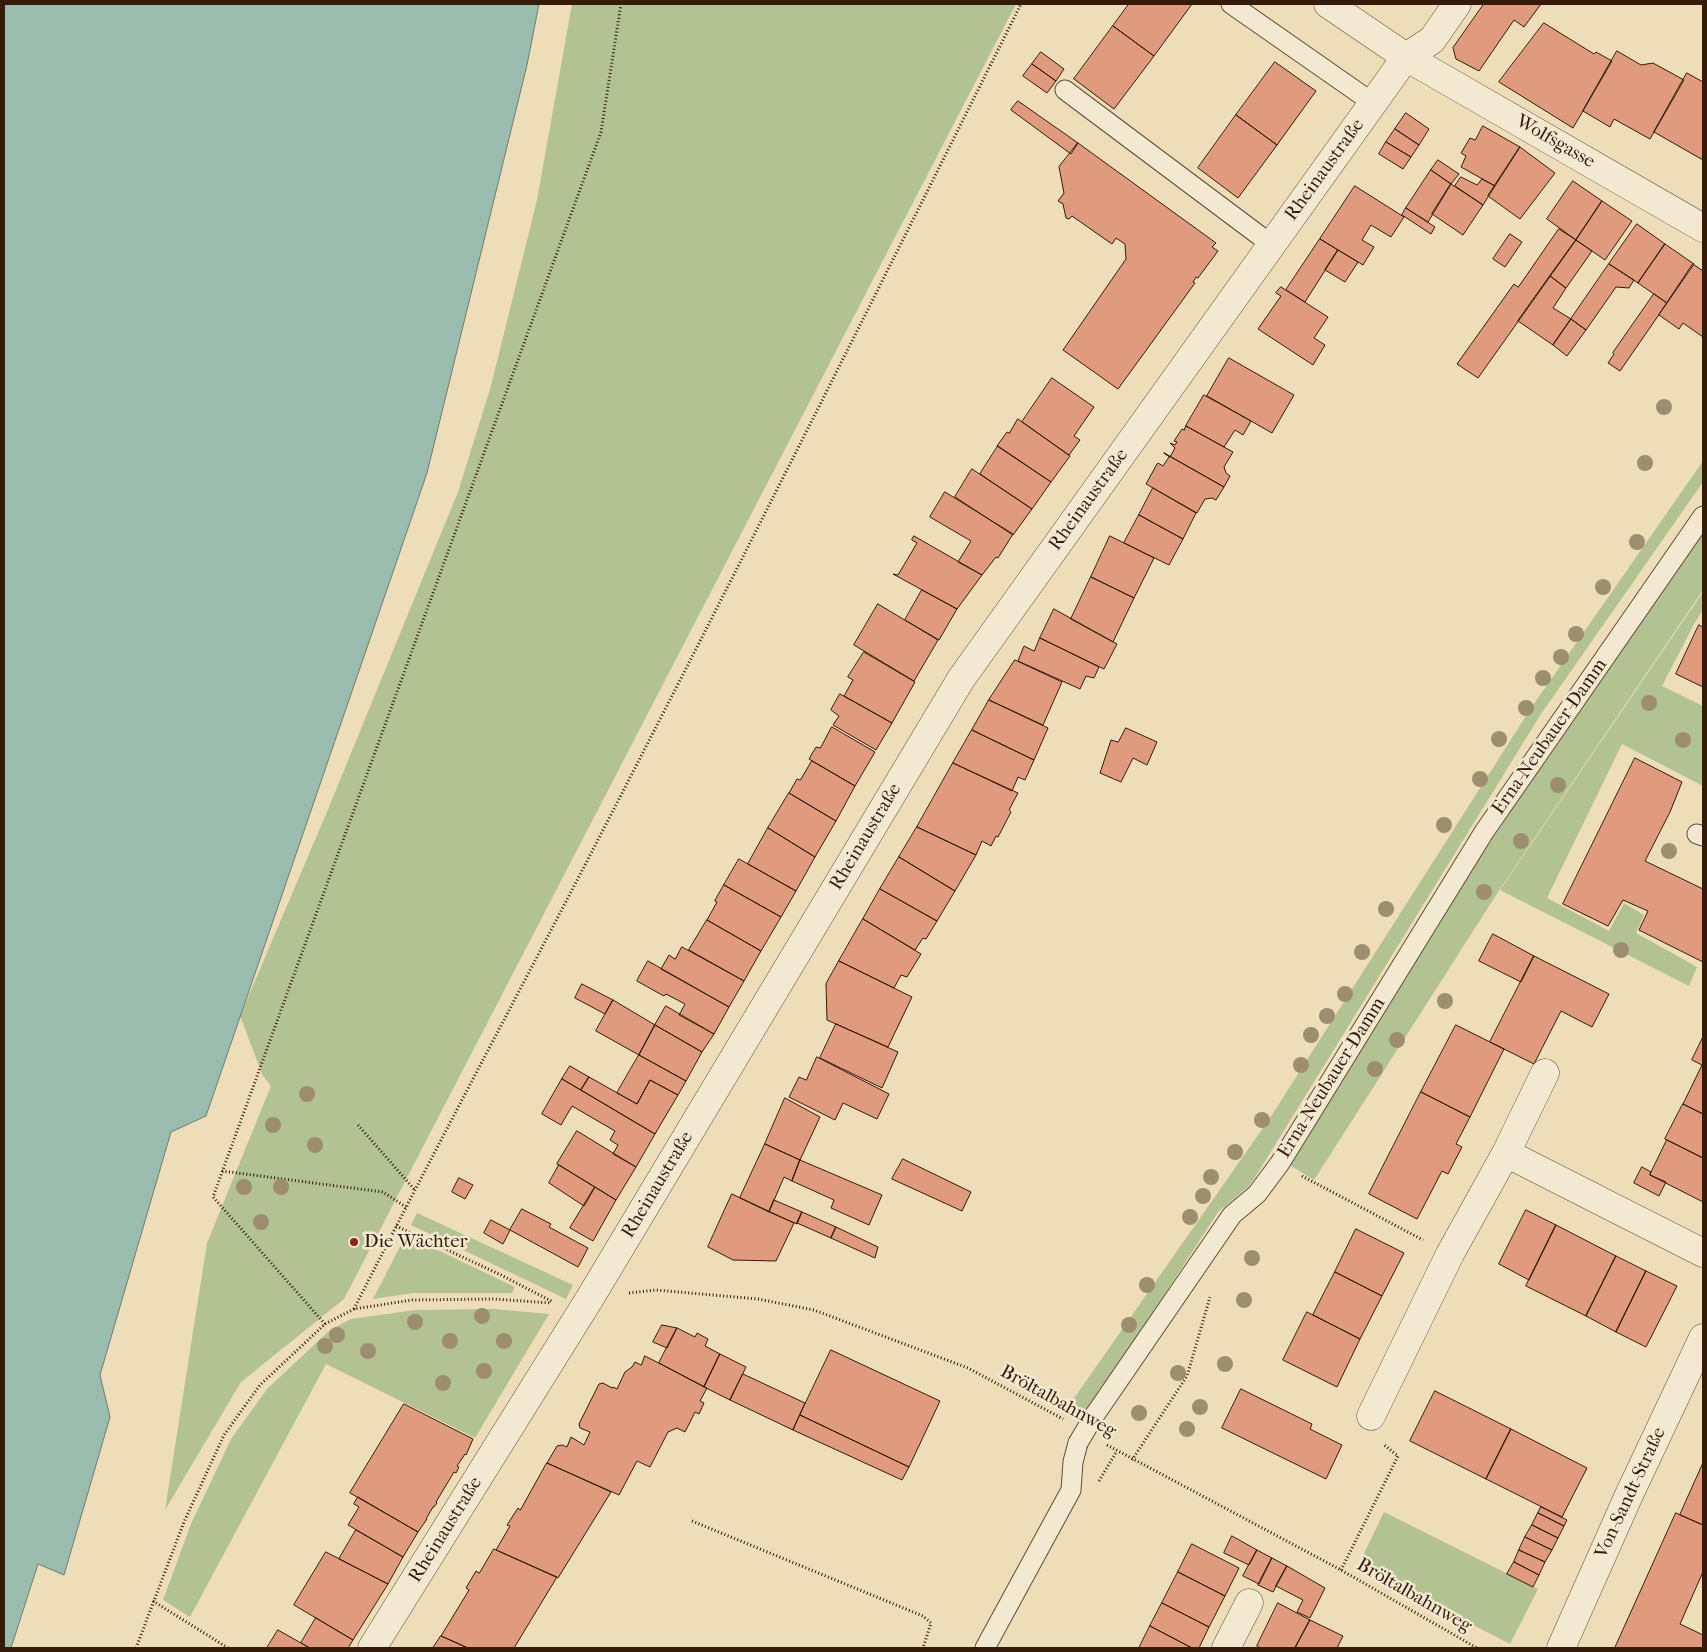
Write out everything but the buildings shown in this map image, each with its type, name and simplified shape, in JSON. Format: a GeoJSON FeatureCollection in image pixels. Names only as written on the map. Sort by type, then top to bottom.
{"type":"FeatureCollection","features":[{"type":"Feature","properties":{"kind":"street"},"geometry":{"type":"LineString","coordinates":[[1328,4],[1406,57]]}},
{"type":"Feature","properties":{"kind":"street","name":"Rheinaustraße"},"geometry":{"type":"LineString","coordinates":[[372,1648],[590,1298],[960,680],[1406,57],[1432,40],[1457,4]]}},
{"type":"Feature","properties":{"kind":"street","name":"Wolfsgasse"},"geometry":{"type":"LineString","coordinates":[[1406,57],[1703,228]]}},
{"type":"Feature","properties":{"kind":"street"},"geometry":{"type":"LineString","coordinates":[[1371,1416],[1450,1254],[1506,1154],[1545,1073]]}},
{"type":"Feature","properties":{"kind":"street"},"geometry":{"type":"LineString","coordinates":[[1506,1154],[1703,1253]]}},
{"type":"Feature","properties":{"kind":"street","name":"Von-Sandt-Straße"},"geometry":{"type":"LineString","coordinates":[[1561,1648],[1629,1495],[1703,1338]]}},
{"type":"Feature","properties":{"kind":"street"},"geometry":{"type":"LineString","coordinates":[[1226,1648],[1249,1603]]}},
{"type":"Feature","properties":{"kind":"lane"},"geometry":{"type":"LineString","coordinates":[[1231,4],[1373,103]]}},
{"type":"Feature","properties":{"kind":"lane"},"geometry":{"type":"LineString","coordinates":[[1065,90],[1272,245]]}},
{"type":"Feature","properties":{"kind":"lane","name":"Erna-Neubauer-Damm"},"geometry":{"type":"LineString","coordinates":[[985,1648],[1071,1490],[1073,1462],[1078,1443],[1094,1416],[1232,1215],[1257,1194],[1280,1162],[1484,832],[1703,516]]}},
{"type":"Feature","properties":{"kind":"path"},"geometry":{"type":"LineString","coordinates":[[325,1324],[212,1197],[601,132],[621,4]]}},
{"type":"Feature","properties":{"kind":"path"},"geometry":{"type":"LineString","coordinates":[[354,1308],[414,1189],[520,992],[732,580],[1021,4]]}},
{"type":"Feature","properties":{"kind":"path"},"geometry":{"type":"LineString","coordinates":[[358,1125],[414,1189]]}},
{"type":"Feature","properties":{"kind":"path"},"geometry":{"type":"LineString","coordinates":[[222,1172],[383,1192],[406,1207]]}},
{"type":"Feature","properties":{"kind":"path"},"geometry":{"type":"LineString","coordinates":[[1315,1184],[1450,1254]]}},
{"type":"Feature","properties":{"kind":"path"},"geometry":{"type":"LineString","coordinates":[[136,1648],[184,1522],[224,1436],[260,1385],[325,1324],[354,1308],[412,1300],[494,1299],[556,1303],[396,1226]]}},
{"type":"Feature","properties":{"kind":"path","name":"Bröltalbahnweg"},"geometry":{"type":"LineString","coordinates":[[590,1298],[656,1290],[758,1299],[814,1310],[968,1368],[1066,1420]]}},
{"type":"Feature","properties":{"kind":"path"},"geometry":{"type":"LineString","coordinates":[[1132,1460],[1187,1376],[1210,1296]]}},
{"type":"Feature","properties":{"kind":"path"},"geometry":{"type":"LineString","coordinates":[[1341,1570],[1398,1456],[1365,1429],[1371,1416]]}},
{"type":"Feature","properties":{"kind":"path","name":"Bröltalbahnweg"},"geometry":{"type":"LineString","coordinates":[[1100,1441],[1132,1460],[1341,1570],[1478,1648]]}},
{"type":"Feature","properties":{"kind":"path"},"geometry":{"type":"LineString","coordinates":[[1095,1488],[1117,1451]]}},
{"type":"Feature","properties":{"kind":"path"},"geometry":{"type":"LineString","coordinates":[[692,1521],[923,1616],[931,1623],[923,1648]]}},
{"type":"Feature","properties":{"kind":"path"},"geometry":{"type":"LineString","coordinates":[[153,1601],[228,1648]]}},
{"type":"Feature","properties":{"kind":"green space"},"geometry":{"type":"Polygon","coordinates":[[[572,4],[1016,4],[344,1299],[241,1382],[165,1510],[207,1243],[271,1086],[263,1076],[240,1016],[329,807],[458,492],[491,386],[537,200],[572,4]]]}},
{"type":"Feature","properties":{"kind":"green space"},"geometry":{"type":"Polygon","coordinates":[[[1703,461],[1703,482],[1541,714],[1254,1179],[1248,1187],[1218,1212],[1087,1414],[1070,1404],[1270,1118],[1531,708],[1703,461]]]}},
{"type":"Feature","properties":{"kind":"green space"},"geometry":{"type":"Polygon","coordinates":[[[1703,525],[1703,590],[1500,889],[1314,1180],[1288,1164],[1439,920],[1619,646],[1703,525]]]}},
{"type":"Feature","properties":{"kind":"green space"},"geometry":{"type":"Polygon","coordinates":[[[1703,592],[1703,610],[1662,686],[1703,706],[1703,786],[1622,744],[1547,898],[1609,931],[1624,903],[1644,915],[1636,933],[1697,967],[1689,986],[1500,890],[1703,592]]]}},
{"type":"Feature","properties":{"kind":"green space"},"geometry":{"type":"Polygon","coordinates":[[[417,1213],[573,1285],[566,1299],[411,1225],[417,1213]]]}},
{"type":"Feature","properties":{"kind":"green space"},"geometry":{"type":"Polygon","coordinates":[[[406,1235],[515,1287],[512,1293],[413,1293],[373,1299],[406,1235]]]}},
{"type":"Feature","properties":{"kind":"green space"},"geometry":{"type":"Polygon","coordinates":[[[494,1309],[549,1314],[475,1438],[326,1364],[190,1617],[163,1600],[191,1524],[231,1439],[267,1389],[330,1330],[351,1319],[415,1310],[494,1309]]]}},
{"type":"Feature","properties":{"kind":"green space"},"geometry":{"type":"Polygon","coordinates":[[[1384,1512],[1538,1589],[1510,1644],[1358,1566],[1384,1512]]]}},
{"type":"Feature","properties":{"kind":"shaded area"},"geometry":{"type":"Polygon","coordinates":[[[4,4],[539,4],[527,65],[427,473],[206,1116],[171,1132],[100,1375],[110,1417],[64,1575],[38,1564],[11,1648],[4,1648],[4,4]]]}},
{"type":"Feature","properties":{"kind":"place","name":"Die Wächter"},"geometry":{"type":"Point","coordinates":[354,1242]}}]}
